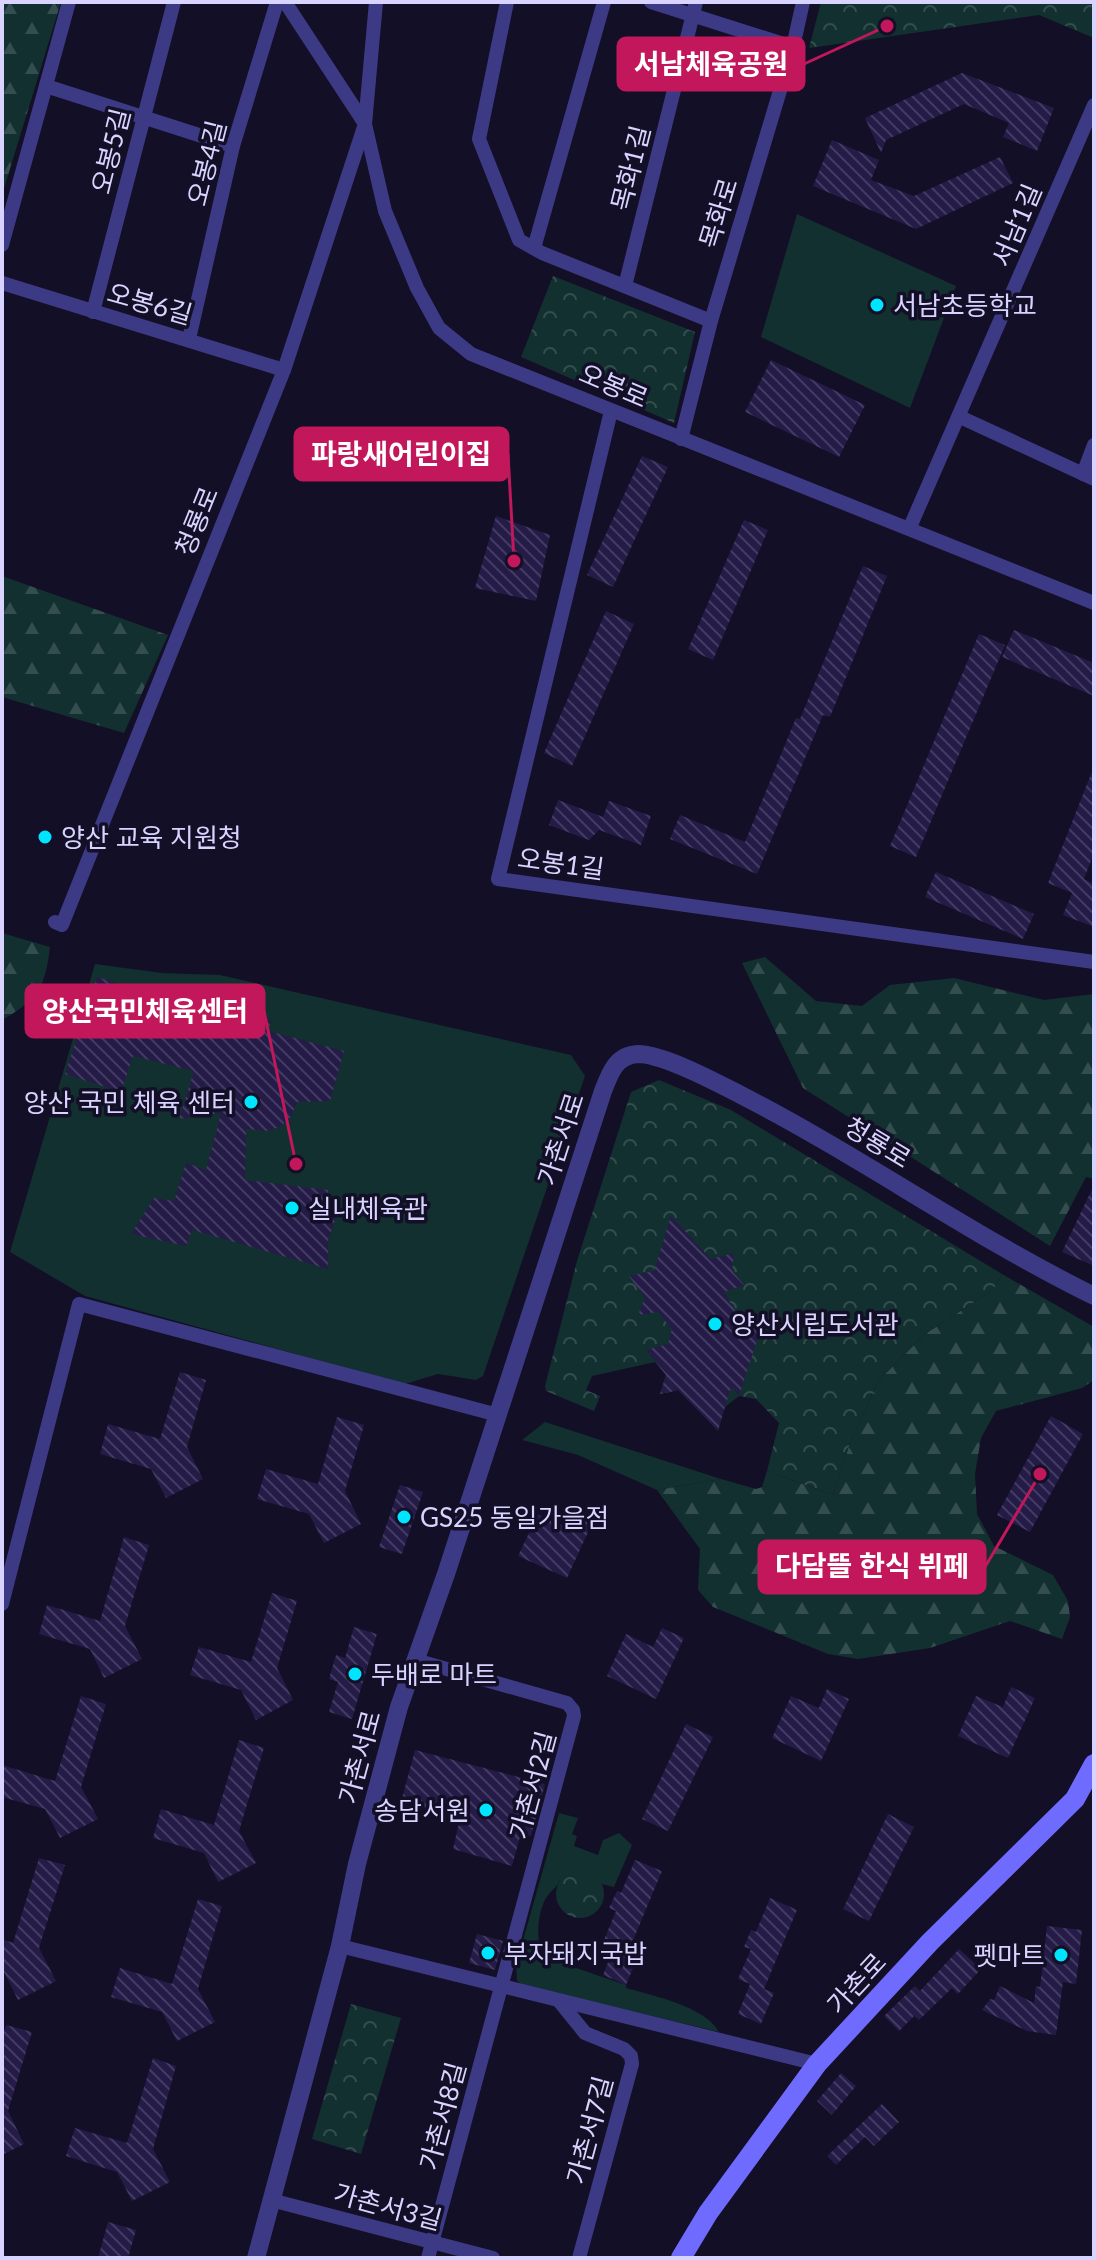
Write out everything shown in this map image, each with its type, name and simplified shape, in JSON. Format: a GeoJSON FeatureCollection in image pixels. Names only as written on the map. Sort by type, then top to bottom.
{"type":"FeatureCollection","features":[{"type":"Feature","properties":{"kind":"main road","name":"가촌로"},"geometry":{"type":"LineString","coordinates":[[681,2258],[708,2213],[817,2064],[930,1942],[1075,1799],[1094,1764]]}},
{"type":"Feature","properties":{"kind":"street"},"geometry":{"type":"LineString","coordinates":[[2,245],[69,2]]}},
{"type":"Feature","properties":{"kind":"street","name":"오봉5길"},"geometry":{"type":"LineString","coordinates":[[93,312],[174,2]]}},
{"type":"Feature","properties":{"kind":"street","name":"오봉4길"},"geometry":{"type":"LineString","coordinates":[[189,339],[233,146],[277,2]]}},
{"type":"Feature","properties":{"kind":"street"},"geometry":{"type":"LineString","coordinates":[[285,2],[365,124]]}},
{"type":"Feature","properties":{"kind":"street","name":"오봉로"},"geometry":{"type":"LineString","coordinates":[[376,2],[365,124],[385,211],[417,288],[439,328],[471,354],[1094,603]]}},
{"type":"Feature","properties":{"kind":"street"},"geometry":{"type":"LineString","coordinates":[[507,2],[479,139],[519,240],[711,321]]}},
{"type":"Feature","properties":{"kind":"street"},"geometry":{"type":"LineString","coordinates":[[534,248],[604,2]]}},
{"type":"Feature","properties":{"kind":"street"},"geometry":{"type":"LineString","coordinates":[[651,2],[694,8],[793,47]]}},
{"type":"Feature","properties":{"kind":"street","name":"목화로"},"geometry":{"type":"LineString","coordinates":[[681,439],[711,321],[793,47],[803,2]]}},
{"type":"Feature","properties":{"kind":"street","name":"목화1길"},"geometry":{"type":"LineString","coordinates":[[625,286],[694,8]]}},
{"type":"Feature","properties":{"kind":"street"},"geometry":{"type":"LineString","coordinates":[[46,86],[233,146]]}},
{"type":"Feature","properties":{"kind":"street","name":"서남1길"},"geometry":{"type":"LineString","coordinates":[[910,527],[1094,105]]}},
{"type":"Feature","properties":{"kind":"street","name":"청룡로"},"geometry":{"type":"LineString","coordinates":[[55,922],[62,925],[284,370],[365,124]]}},
{"type":"Feature","properties":{"kind":"street"},"geometry":{"type":"LineString","coordinates":[[1080,138],[1094,145]]}},
{"type":"Feature","properties":{"kind":"street","name":"오봉6길"},"geometry":{"type":"LineString","coordinates":[[2,283],[284,370]]}},
{"type":"Feature","properties":{"kind":"street","name":"오봉1길"},"geometry":{"type":"LineString","coordinates":[[611,411],[498,879],[1094,962]]}},
{"type":"Feature","properties":{"kind":"street"},"geometry":{"type":"LineString","coordinates":[[960,417],[1088,476],[1094,445]]}},
{"type":"Feature","properties":{"kind":"street","name":"청룡로"},"geometry":{"type":"LineString","coordinates":[[626,1056],[641,1054],[708,1078],[800,1125],[1040,1270],[1094,1296]]}},
{"type":"Feature","properties":{"kind":"street","name":"가촌서로"},"geometry":{"type":"LineString","coordinates":[[256,2258],[340,1946],[357,1864],[399,1707],[603,1091],[614,1065],[626,1056]]}},
{"type":"Feature","properties":{"kind":"street"},"geometry":{"type":"LineString","coordinates":[[2,1604],[79,1304],[498,1415]]}},
{"type":"Feature","properties":{"kind":"street","name":"가촌서2길"},"geometry":{"type":"LineString","coordinates":[[415,1660],[567,1703],[573,1710],[574,1722],[502,1987]]}},
{"type":"Feature","properties":{"kind":"street"},"geometry":{"type":"LineString","coordinates":[[340,1946],[817,2064]]}},
{"type":"Feature","properties":{"kind":"street","name":"가촌서8길"},"geometry":{"type":"LineString","coordinates":[[428,2258],[502,1987]]}},
{"type":"Feature","properties":{"kind":"street","name":"가촌서7길"},"geometry":{"type":"LineString","coordinates":[[560,2002],[585,2033],[624,2049],[631,2056],[629,2077],[579,2258]]}},
{"type":"Feature","properties":{"kind":"street","name":"가촌서3길"},"geometry":{"type":"LineString","coordinates":[[271,2200],[493,2258]]}},
{"type":"Feature","properties":{"kind":"green space"},"geometry":{"type":"Polygon","coordinates":[[[2,2],[61,2],[2,195],[2,2]]]}},
{"type":"Feature","properties":{"kind":"green space"},"geometry":{"type":"Polygon","coordinates":[[[821,2],[1094,2],[1094,38],[1039,15],[809,48],[821,2]]]}},
{"type":"Feature","properties":{"kind":"green space"},"geometry":{"type":"Polygon","coordinates":[[[797,214],[956,286],[910,408],[761,337],[797,214]]]}},
{"type":"Feature","properties":{"kind":"green space"},"geometry":{"type":"Polygon","coordinates":[[[553,276],[695,332],[674,423],[521,357],[553,276]]]}},
{"type":"Feature","properties":{"kind":"green space"},"geometry":{"type":"Polygon","coordinates":[[[2,576],[168,635],[124,733],[2,697],[2,576]]]}},
{"type":"Feature","properties":{"kind":"green space"},"geometry":{"type":"Polygon","coordinates":[[[2,933],[50,947],[38,991],[24,1006],[2,1020],[2,933]]]}},
{"type":"Feature","properties":{"kind":"green space"},"geometry":{"type":"Polygon","coordinates":[[[765,957],[816,1001],[862,1006],[890,985],[954,978],[1044,1000],[1094,994],[1094,1179],[1086,1177],[1050,1246],[803,1088],[742,963],[765,957]]]}},
{"type":"Feature","properties":{"kind":"green space"},"geometry":{"type":"Polygon","coordinates":[[[95,964],[162,973],[220,975],[571,1055],[585,1076],[483,1376],[476,1380],[438,1374],[405,1384],[85,1296],[10,1252],[95,964]]]}},
{"type":"Feature","properties":{"kind":"green space"},"geometry":{"type":"Polygon","coordinates":[[[659,1080],[731,1110],[1002,1274],[993,1290],[925,1334],[879,1380],[850,1443],[833,1495],[767,1471],[779,1423],[756,1399],[739,1396],[725,1407],[679,1390],[660,1394],[666,1375],[655,1362],[592,1376],[586,1390],[600,1396],[594,1411],[546,1391],[577,1261],[631,1092],[659,1080]]]}},
{"type":"Feature","properties":{"kind":"green space"},"geometry":{"type":"Polygon","coordinates":[[[1002,1274],[1094,1327],[1094,1380],[1082,1388],[996,1411],[981,1438],[975,1474],[977,1514],[994,1546],[1053,1575],[1068,1601],[1070,1617],[1062,1639],[1010,1621],[930,1648],[858,1659],[828,1654],[713,1607],[698,1590],[700,1549],[657,1490],[721,1479],[756,1489],[762,1487],[767,1471],[833,1495],[850,1443],[879,1380],[925,1334],[993,1290],[1002,1274]]]}},
{"type":"Feature","properties":{"kind":"green space"},"geometry":{"type":"Polygon","coordinates":[[[545,1422],[721,1479],[657,1490],[578,1455],[522,1440],[545,1422]]]}},
{"type":"Feature","properties":{"kind":"green space"},"geometry":{"type":"Polygon","coordinates":[[[559,1813],[578,1818],[572,1834],[577,1836],[574,1846],[598,1855],[603,1840],[619,1833],[632,1845],[614,1887],[602,1884],[597,1877],[560,1880],[548,1895],[538,1926],[544,1957],[691,2009],[712,2023],[719,2032],[523,1985],[517,1981],[516,1965],[559,1813]]]}},
{"type":"Feature","properties":{"kind":"green space"},"geometry":{"type":"Polygon","coordinates":[[[580,1870],[597,1877],[604,1894],[597,1911],[580,1918],[563,1911],[556,1894],[563,1877],[580,1870]]]}},
{"type":"Feature","properties":{"kind":"green space"},"geometry":{"type":"Polygon","coordinates":[[[351,2004],[401,2018],[361,2154],[312,2139],[351,2004]]]}},
{"type":"Feature","properties":{"kind":"building"},"geometry":{"type":"Polygon","coordinates":[[[962,73],[1054,108],[1037,151],[1003,137],[1009,123],[964,104],[886,140],[881,153],[865,118],[962,73]]]}},
{"type":"Feature","properties":{"kind":"building"},"geometry":{"type":"Polygon","coordinates":[[[832,140],[879,160],[871,180],[914,196],[1000,157],[1013,183],[916,229],[813,186],[832,140]]]}},
{"type":"Feature","properties":{"kind":"building"},"geometry":{"type":"Polygon","coordinates":[[[771,360],[865,405],[839,457],[745,412],[771,360]]]}},
{"type":"Feature","properties":{"kind":"building"},"geometry":{"type":"Polygon","coordinates":[[[642,456],[668,467],[613,587],[587,575],[642,456]]]}},
{"type":"Feature","properties":{"kind":"building"},"geometry":{"type":"Polygon","coordinates":[[[496,516],[550,535],[536,601],[475,588],[496,516]]]}},
{"type":"Feature","properties":{"kind":"building"},"geometry":{"type":"Polygon","coordinates":[[[744,520],[768,530],[713,660],[688,649],[744,520]]]}},
{"type":"Feature","properties":{"kind":"building"},"geometry":{"type":"Polygon","coordinates":[[[863,566],[887,576],[830,717],[823,715],[757,874],[670,839],[680,815],[745,842],[863,566]]]}},
{"type":"Feature","properties":{"kind":"building"},"geometry":{"type":"Polygon","coordinates":[[[606,611],[634,624],[572,766],[544,753],[606,611]]]}},
{"type":"Feature","properties":{"kind":"building"},"geometry":{"type":"Polygon","coordinates":[[[1014,630],[1094,663],[1094,696],[1002,657],[1014,630]]]}},
{"type":"Feature","properties":{"kind":"building"},"geometry":{"type":"Polygon","coordinates":[[[979,634],[1005,645],[916,857],[890,846],[979,634]]]}},
{"type":"Feature","properties":{"kind":"building"},"geometry":{"type":"Polygon","coordinates":[[[1093,769],[1094,853],[1084,879],[1094,884],[1094,927],[1063,915],[1072,893],[1048,883],[1093,769]]]}},
{"type":"Feature","properties":{"kind":"building"},"geometry":{"type":"Polygon","coordinates":[[[558,800],[603,817],[609,801],[651,816],[641,845],[599,830],[589,840],[549,825],[558,800]]]}},
{"type":"Feature","properties":{"kind":"building"},"geometry":{"type":"Polygon","coordinates":[[[936,872],[1034,914],[1023,939],[925,897],[936,872]]]}},
{"type":"Feature","properties":{"kind":"building"},"geometry":{"type":"Polygon","coordinates":[[[97,977],[167,1000],[271,1021],[268,1031],[344,1051],[330,1101],[297,1102],[291,1117],[281,1126],[269,1131],[246,1129],[245,1180],[328,1190],[328,1206],[339,1209],[328,1240],[328,1269],[192,1230],[186,1246],[131,1234],[154,1198],[174,1201],[186,1163],[206,1170],[221,1113],[179,1119],[194,1071],[133,1056],[121,1092],[65,1074],[97,977]]]}},
{"type":"Feature","properties":{"kind":"building"},"geometry":{"type":"Polygon","coordinates":[[[1094,1185],[1094,1266],[1062,1252],[1094,1185]]]}},
{"type":"Feature","properties":{"kind":"building","name":"양산시립도서관"},"geometry":{"type":"Polygon","coordinates":[[[671,1216],[711,1259],[734,1253],[732,1271],[744,1285],[724,1292],[740,1319],[766,1312],[739,1396],[731,1387],[718,1431],[678,1390],[660,1394],[666,1375],[646,1350],[668,1344],[672,1329],[658,1312],[638,1315],[645,1298],[629,1276],[654,1271],[671,1216]]]}},
{"type":"Feature","properties":{"kind":"building"},"geometry":{"type":"Polygon","coordinates":[[[180,1372],[206,1380],[187,1447],[203,1479],[166,1498],[151,1469],[100,1454],[108,1424],[160,1439],[180,1372]]]}},
{"type":"Feature","properties":{"kind":"building"},"geometry":{"type":"Polygon","coordinates":[[[1051,1416],[1083,1434],[1030,1532],[997,1515],[1051,1416]]]}},
{"type":"Feature","properties":{"kind":"building"},"geometry":{"type":"Polygon","coordinates":[[[337,1417],[364,1425],[345,1491],[361,1524],[324,1543],[309,1514],[257,1499],[266,1469],[318,1484],[337,1417]]]}},
{"type":"Feature","properties":{"kind":"building"},"geometry":{"type":"Polygon","coordinates":[[[400,1485],[423,1492],[402,1554],[379,1547],[400,1485]]]}},
{"type":"Feature","properties":{"kind":"building"},"geometry":{"type":"Polygon","coordinates":[[[574,1507],[595,1517],[567,1578],[518,1556],[538,1514],[565,1526],[574,1507]]]}},
{"type":"Feature","properties":{"kind":"building"},"geometry":{"type":"Polygon","coordinates":[[[124,1537],[149,1545],[125,1626],[142,1659],[104,1678],[90,1649],[39,1634],[47,1605],[100,1621],[124,1537]]]}},
{"type":"Feature","properties":{"kind":"building"},"geometry":{"type":"Polygon","coordinates":[[[272,1593],[297,1601],[277,1668],[293,1700],[256,1720],[241,1690],[190,1675],[199,1647],[251,1662],[272,1593]]]}},
{"type":"Feature","properties":{"kind":"building"},"geometry":{"type":"Polygon","coordinates":[[[354,1627],[377,1634],[352,1719],[329,1712],[338,1682],[329,1679],[336,1655],[345,1658],[354,1627]]]}},
{"type":"Feature","properties":{"kind":"building"},"geometry":{"type":"Polygon","coordinates":[[[662,1628],[684,1638],[656,1699],[607,1676],[626,1634],[653,1647],[662,1628]]]}},
{"type":"Feature","properties":{"kind":"building"},"geometry":{"type":"Polygon","coordinates":[[[1011,1687],[1035,1698],[1008,1758],[958,1736],[976,1696],[1003,1707],[1011,1687]]]}},
{"type":"Feature","properties":{"kind":"building"},"geometry":{"type":"Polygon","coordinates":[[[827,1689],[849,1699],[821,1761],[772,1738],[791,1696],[819,1708],[827,1689]]]}},
{"type":"Feature","properties":{"kind":"building"},"geometry":{"type":"Polygon","coordinates":[[[81,1696],[106,1704],[81,1787],[98,1819],[60,1838],[45,1809],[2,1797],[2,1765],[55,1781],[81,1696]]]}},
{"type":"Feature","properties":{"kind":"building"},"geometry":{"type":"Polygon","coordinates":[[[686,1724],[713,1737],[668,1831],[642,1819],[686,1724]]]}},
{"type":"Feature","properties":{"kind":"building"},"geometry":{"type":"Polygon","coordinates":[[[239,1740],[264,1748],[239,1831],[256,1863],[218,1882],[204,1853],[153,1838],[161,1809],[214,1825],[239,1740]]]}},
{"type":"Feature","properties":{"kind":"building","name":"송담서원"},"geometry":{"type":"Polygon","coordinates":[[[415,1750],[545,1784],[531,1836],[521,1833],[512,1866],[453,1849],[460,1818],[401,1802],[415,1750]]]}},
{"type":"Feature","properties":{"kind":"building"},"geometry":{"type":"Polygon","coordinates":[[[888,1814],[914,1827],[869,1921],[843,1909],[888,1814]]]}},
{"type":"Feature","properties":{"kind":"building"},"geometry":{"type":"Polygon","coordinates":[[[39,1858],[65,1865],[39,1948],[56,1981],[18,2000],[2,1968],[2,1939],[13,1943],[39,1858]]]}},
{"type":"Feature","properties":{"kind":"building"},"geometry":{"type":"Polygon","coordinates":[[[635,1860],[662,1871],[629,1950],[639,1954],[626,1985],[603,1975],[615,1945],[604,1940],[616,1911],[609,1908],[617,1891],[621,1893],[635,1860]]]}},
{"type":"Feature","properties":{"kind":"building"},"geometry":{"type":"Polygon","coordinates":[[[770,1898],[797,1910],[764,1989],[774,1993],[761,2024],[738,2014],[750,1984],[738,1979],[751,1949],[744,1947],[751,1930],[756,1932],[770,1898]]]}},
{"type":"Feature","properties":{"kind":"building"},"geometry":{"type":"Polygon","coordinates":[[[198,1899],[222,1906],[198,1989],[215,2022],[177,2041],[162,2012],[111,1997],[120,1968],[172,1984],[198,1899]]]}},
{"type":"Feature","properties":{"kind":"building"},"geometry":{"type":"Polygon","coordinates":[[[1047,1926],[1082,1930],[1076,1984],[1063,1982],[1056,2035],[1027,2031],[982,2010],[990,1999],[994,2000],[1000,1986],[1034,2003],[1036,1986],[1040,1987],[1047,1926]]]}},
{"type":"Feature","properties":{"kind":"building","name":"부자돼지국밥"},"geometry":{"type":"Polygon","coordinates":[[[477,1934],[503,1941],[495,1970],[469,1963],[477,1934]]]}},
{"type":"Feature","properties":{"kind":"building"},"geometry":{"type":"Polygon","coordinates":[[[959,1949],[981,1969],[958,1994],[952,1988],[919,2020],[914,2016],[899,2031],[884,2016],[915,1986],[920,1991],[959,1949]]]}},
{"type":"Feature","properties":{"kind":"building"},"geometry":{"type":"Polygon","coordinates":[[[6,2025],[32,2032],[8,2111],[24,2144],[2,2155],[2,2038],[6,2025]]]}},
{"type":"Feature","properties":{"kind":"building"},"geometry":{"type":"Polygon","coordinates":[[[153,2058],[176,2066],[153,2149],[170,2182],[132,2201],[117,2172],[66,2156],[75,2128],[127,2143],[153,2058]]]}},
{"type":"Feature","properties":{"kind":"building"},"geometry":{"type":"Polygon","coordinates":[[[841,2073],[856,2086],[832,2115],[817,2101],[841,2073]]]}},
{"type":"Feature","properties":{"kind":"building"},"geometry":{"type":"Polygon","coordinates":[[[882,2104],[899,2122],[874,2146],[865,2137],[836,2165],[827,2156],[882,2104]]]}},
{"type":"Feature","properties":{"kind":"building"},"geometry":{"type":"Polygon","coordinates":[[[108,2222],[136,2230],[128,2258],[98,2258],[108,2222]]]}},
{"type":"Feature","properties":{"kind":"place","name":"서남체육공원"},"geometry":{"type":"Point","coordinates":[887,26]}},
{"type":"Feature","properties":{"kind":"place","name":"서남초등학교"},"geometry":{"type":"Point","coordinates":[877,305]}},
{"type":"Feature","properties":{"kind":"place","name":"파랑새어린이집"},"geometry":{"type":"Point","coordinates":[514,561]}},
{"type":"Feature","properties":{"kind":"place","name":"양산 교육 지원청"},"geometry":{"type":"Point","coordinates":[45,837]}},
{"type":"Feature","properties":{"kind":"place","name":"양산 국민 체육 센터"},"geometry":{"type":"Point","coordinates":[251,1102]}},
{"type":"Feature","properties":{"kind":"place","name":"양산국민체육센터"},"geometry":{"type":"Point","coordinates":[296,1164]}},
{"type":"Feature","properties":{"kind":"place","name":"실내체육관"},"geometry":{"type":"Point","coordinates":[292,1208]}},
{"type":"Feature","properties":{"kind":"place","name":"양산시립도서관"},"geometry":{"type":"Point","coordinates":[715,1324]}},
{"type":"Feature","properties":{"kind":"place","name":"다담뜰 한식 뷔페"},"geometry":{"type":"Point","coordinates":[1040,1474]}},
{"type":"Feature","properties":{"kind":"place","name":"GS25 동일가을점"},"geometry":{"type":"Point","coordinates":[404,1517]}},
{"type":"Feature","properties":{"kind":"place","name":"두배로 마트"},"geometry":{"type":"Point","coordinates":[355,1674]}},
{"type":"Feature","properties":{"kind":"place","name":"송담서원"},"geometry":{"type":"Point","coordinates":[486,1810]}},
{"type":"Feature","properties":{"kind":"place","name":"부자돼지국밥"},"geometry":{"type":"Point","coordinates":[488,1953]}},
{"type":"Feature","properties":{"kind":"place","name":"펫마트"},"geometry":{"type":"Point","coordinates":[1061,1955]}}]}
